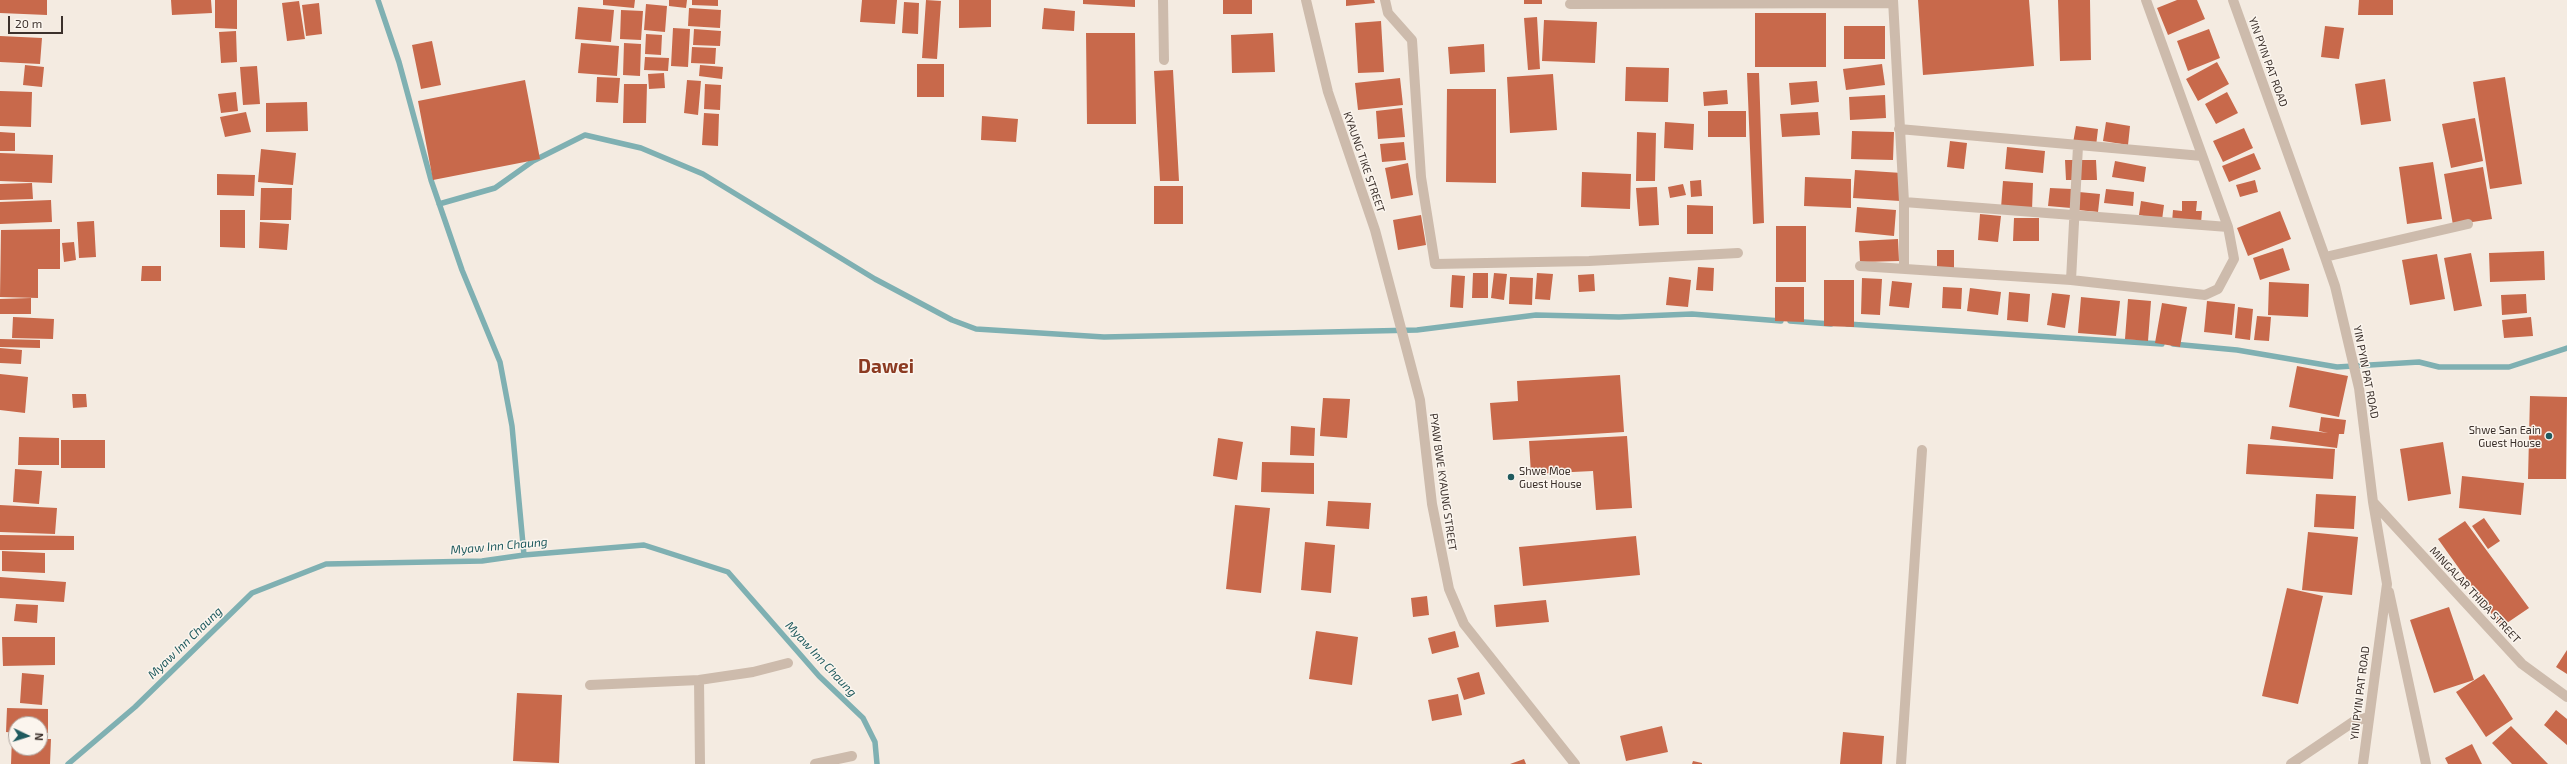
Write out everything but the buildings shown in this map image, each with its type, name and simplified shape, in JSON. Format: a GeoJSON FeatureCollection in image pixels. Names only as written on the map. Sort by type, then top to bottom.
{"type":"FeatureCollection","features":[{"type":"Feature","properties":{"kind":"street"},"geometry":{"type":"LineString","coordinates":[[1163,0],[1164,60]]}},
{"type":"Feature","properties":{"kind":"street","name":"KYAUNG TIKE STREET"},"geometry":{"type":"LineString","coordinates":[[1306,0],[1328,92],[1375,230],[1403,331]]}},
{"type":"Feature","properties":{"kind":"street"},"geometry":{"type":"LineString","coordinates":[[1385,0],[1388,13],[1412,40],[1421,177],[1436,264],[1589,261],[1738,253]]}},
{"type":"Feature","properties":{"kind":"street"},"geometry":{"type":"LineString","coordinates":[[1860,266],[1904,267],[2071,280],[2205,295],[2218,289],[2234,259],[2228,227],[2146,0]]}},
{"type":"Feature","properties":{"kind":"street","name":"YIN PYIN PAT ROAD"},"geometry":{"type":"LineString","coordinates":[[2233,0],[2325,257],[2359,388],[2373,502],[2387,584],[2368,717],[2363,764]]}},
{"type":"Feature","properties":{"kind":"street"},"geometry":{"type":"LineString","coordinates":[[1570,4],[1893,2],[1904,202],[1904,267]]}},
{"type":"Feature","properties":{"kind":"street"},"geometry":{"type":"LineString","coordinates":[[1899,129],[2202,156]]}},
{"type":"Feature","properties":{"kind":"street"},"geometry":{"type":"LineString","coordinates":[[2071,280],[2078,146]]}},
{"type":"Feature","properties":{"kind":"street"},"geometry":{"type":"LineString","coordinates":[[1904,202],[2228,227]]}},
{"type":"Feature","properties":{"kind":"street"},"geometry":{"type":"LineString","coordinates":[[2325,257],[2468,224]]}},
{"type":"Feature","properties":{"kind":"street","name":"PYAW BWE KYAUNG STREET"},"geometry":{"type":"LineString","coordinates":[[1403,331],[1420,400],[1432,504],[1449,589],[1464,624],[1575,764]]}},
{"type":"Feature","properties":{"kind":"street"},"geometry":{"type":"LineString","coordinates":[[1901,764],[1922,450]]}},
{"type":"Feature","properties":{"kind":"street","name":"MINGALAR THIDA STREET"},"geometry":{"type":"LineString","coordinates":[[2373,502],[2522,664],[2567,697]]}},
{"type":"Feature","properties":{"kind":"street"},"geometry":{"type":"LineString","coordinates":[[2387,584],[2426,764]]}},
{"type":"Feature","properties":{"kind":"street"},"geometry":{"type":"LineString","coordinates":[[590,685],[699,680],[753,672],[788,663]]}},
{"type":"Feature","properties":{"kind":"street"},"geometry":{"type":"LineString","coordinates":[[699,680],[700,764]]}},
{"type":"Feature","properties":{"kind":"street"},"geometry":{"type":"LineString","coordinates":[[2292,764],[2353,722],[2368,717]]}},
{"type":"Feature","properties":{"kind":"street"},"geometry":{"type":"LineString","coordinates":[[814,764],[852,756]]}},
{"type":"Feature","properties":{"kind":"waterway"},"geometry":{"type":"LineString","coordinates":[[378,0],[399,62],[431,180],[462,270],[500,362],[512,426],[524,555]]}},
{"type":"Feature","properties":{"kind":"waterway"},"geometry":{"type":"LineString","coordinates":[[439,204],[495,188],[533,161],[585,135],[641,148],[703,174],[875,279],[952,320],[976,329],[1104,337],[1417,330],[1536,315],[1619,317],[1692,314],[1781,321]]}},
{"type":"Feature","properties":{"kind":"waterway"},"geometry":{"type":"LineString","coordinates":[[1790,321],[1831,324]]}},
{"type":"Feature","properties":{"kind":"waterway"},"geometry":{"type":"LineString","coordinates":[[1847,324],[2162,344]]}},
{"type":"Feature","properties":{"kind":"waterway"},"geometry":{"type":"LineString","coordinates":[[2173,344],[2237,350],[2337,367],[2419,362],[2439,367],[2509,367],[2567,348]]}},
{"type":"Feature","properties":{"kind":"waterway","name":"Myaw Inn Chaung"},"geometry":{"type":"LineString","coordinates":[[68,764],[135,707],[252,593],[326,564],[482,561],[524,555],[644,545],[728,572],[819,676],[863,718],[875,742],[877,764]]}},
{"type":"Feature","properties":{"kind":"place","name":"Shwe San Eain Guest House"},"geometry":{"type":"Point","coordinates":[2549,436]}},
{"type":"Feature","properties":{"kind":"place","name":"Shwe Moe Guest House"},"geometry":{"type":"Point","coordinates":[1511,477]}},
{"type":"Feature","properties":{"kind":"district","name":"Dawei"},"geometry":{"type":"Point","coordinates":[886,367]}}]}
